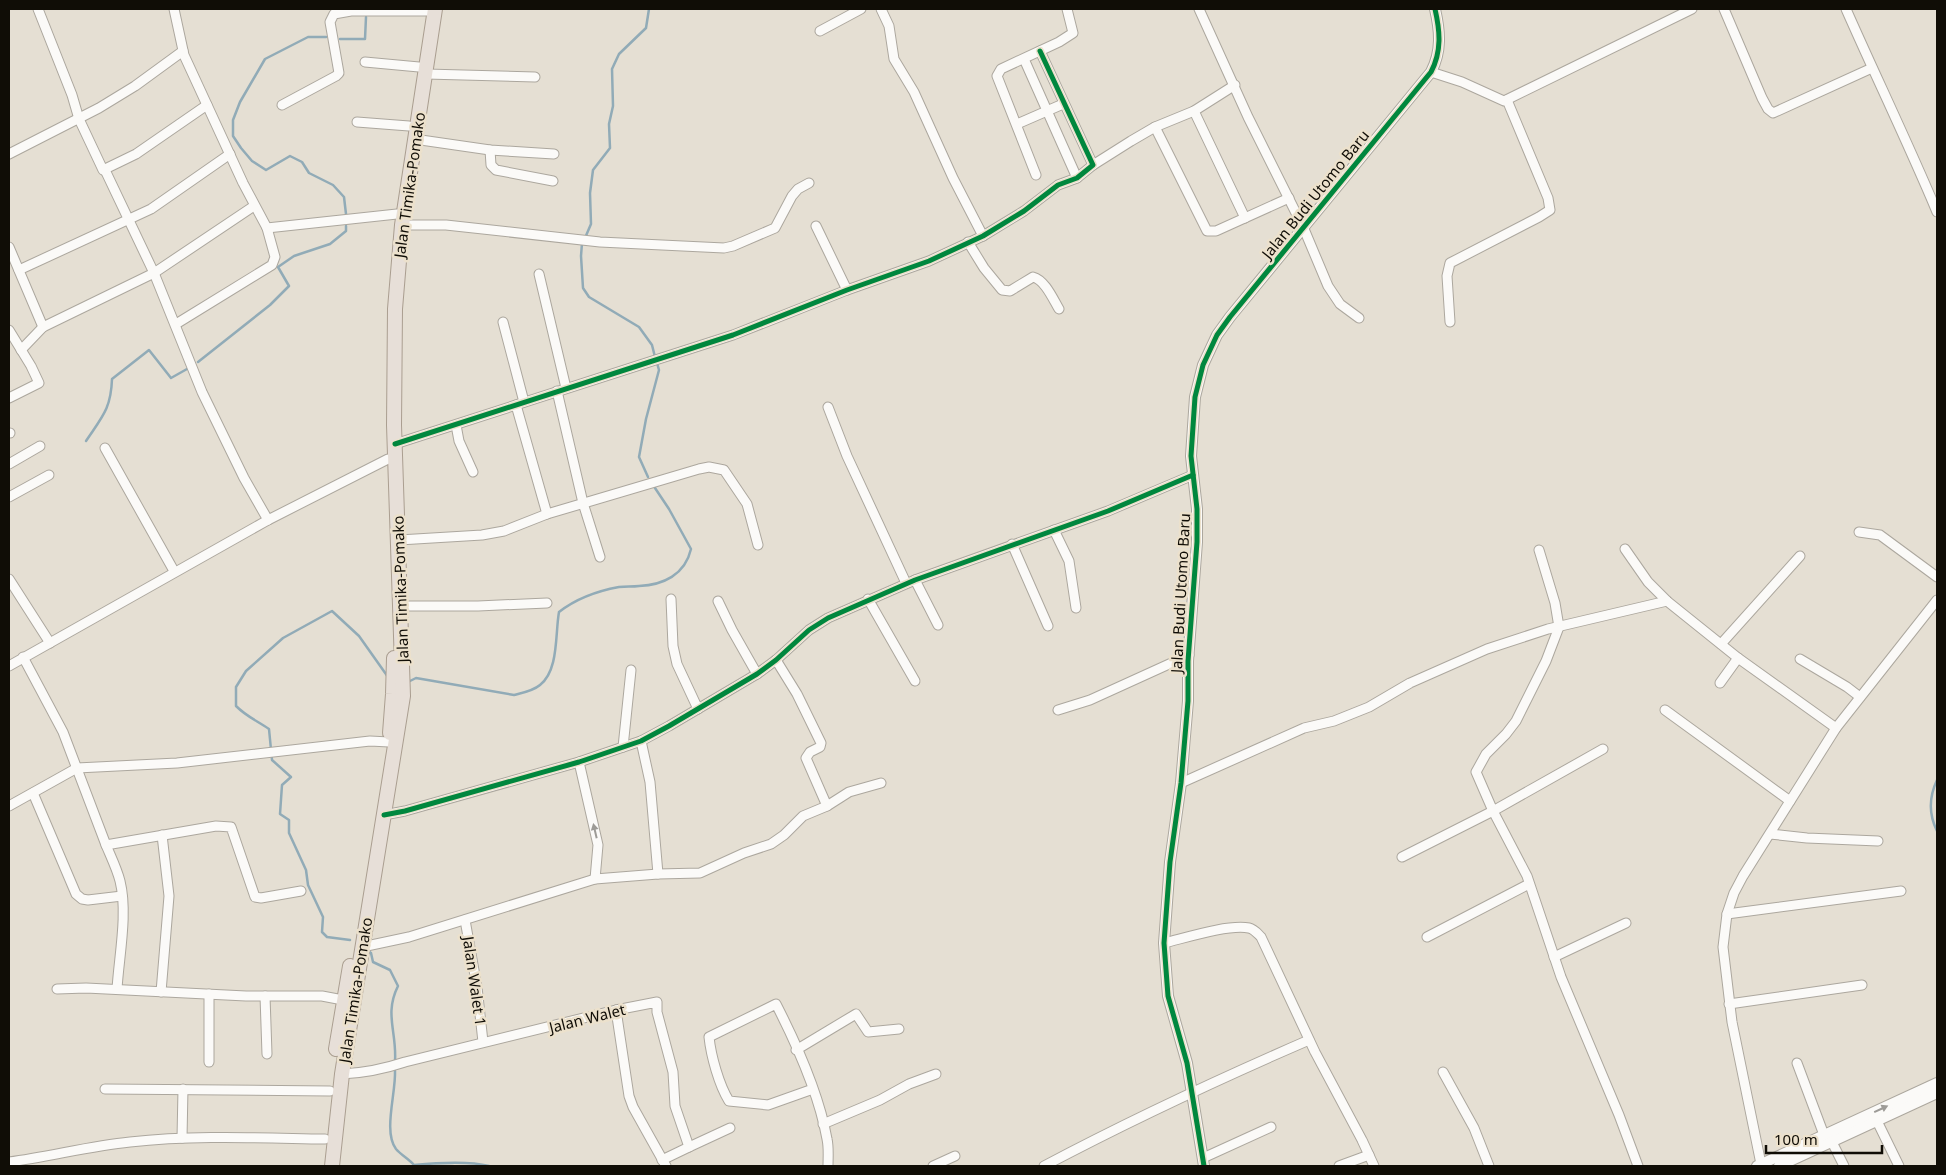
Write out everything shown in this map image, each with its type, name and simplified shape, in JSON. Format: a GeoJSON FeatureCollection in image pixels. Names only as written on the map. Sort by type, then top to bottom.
{"type":"FeatureCollection","features":[{"type":"Feature","properties":{"kind":"highway","name":"Jalan Timika-Pomako"},"geometry":{"type":"LineString","coordinates":[[332,1166],[342,1074],[362,947],[364,910],[389,742],[394,666],[386,337],[390,269],[430,10]]}},
{"type":"Feature","properties":{"kind":"highway","name":"Jalan Timika-Pomako"},"geometry":{"type":"LineString","coordinates":[[324,1166],[330,1091],[343,1000],[384,815],[403,696],[393,338],[399,219]]}},
{"type":"Feature","properties":{"kind":"street"},"geometry":{"type":"LineString","coordinates":[[38,9],[72,95],[79,119],[101,168],[105,170],[130,219],[176,324],[202,392],[244,478],[268,520]]}},
{"type":"Feature","properties":{"kind":"street"},"geometry":{"type":"LineString","coordinates":[[174,9],[183,51],[254,206],[267,228],[275,257],[272,265],[176,324]]}},
{"type":"Feature","properties":{"kind":"street"},"geometry":{"type":"LineString","coordinates":[[820,31],[861,9]]}},
{"type":"Feature","properties":{"kind":"street"},"geometry":{"type":"LineString","coordinates":[[881,9],[889,26],[894,59],[914,92],[953,178],[983,236]]}},
{"type":"Feature","properties":{"kind":"street"},"geometry":{"type":"LineString","coordinates":[[1036,175],[997,76],[1001,69],[1073,33],[1067,9]]}},
{"type":"Feature","properties":{"kind":"street"},"geometry":{"type":"LineString","coordinates":[[1199,9],[1248,117],[1304,229],[1334,297],[1344,308],[1359,318]]}},
{"type":"Feature","properties":{"kind":"street","name":"Jalan Budi Utomo Baru"},"geometry":{"type":"LineString","coordinates":[[1203,1162],[1187,1063],[1168,996],[1164,943],[1170,862],[1188,701],[1189,655],[1197,542],[1197,509],[1191,456],[1195,397],[1203,365],[1217,335],[1230,317],[1431,72],[1436,62],[1440,38],[1435,9]]}},
{"type":"Feature","properties":{"kind":"street"},"geometry":{"type":"LineString","coordinates":[[1431,72],[1462,82],[1499,99],[1507,100],[1692,9]]}},
{"type":"Feature","properties":{"kind":"street"},"geometry":{"type":"LineString","coordinates":[[1724,9],[1762,98],[1768,109],[1773,112],[1872,68]]}},
{"type":"Feature","properties":{"kind":"street"},"geometry":{"type":"LineString","coordinates":[[1846,9],[1894,112],[1937,212]]}},
{"type":"Feature","properties":{"kind":"street"},"geometry":{"type":"LineString","coordinates":[[282,105],[336,76],[339,70],[330,22],[334,14],[351,10],[430,10]]}},
{"type":"Feature","properties":{"kind":"street"},"geometry":{"type":"LineString","coordinates":[[9,154],[79,119],[135,86],[183,51]]}},
{"type":"Feature","properties":{"kind":"street"},"geometry":{"type":"LineString","coordinates":[[1040,51],[1093,165]]}},
{"type":"Feature","properties":{"kind":"street"},"geometry":{"type":"LineString","coordinates":[[1024,59],[1077,178]]}},
{"type":"Feature","properties":{"kind":"street"},"geometry":{"type":"LineString","coordinates":[[365,62],[422,70],[534,78]]}},
{"type":"Feature","properties":{"kind":"street"},"geometry":{"type":"LineString","coordinates":[[395,444],[742,332],[847,290],[929,261],[983,236],[1024,211],[1058,185],[1077,178],[1093,165],[1155,127],[1194,111],[1234,86]]}},
{"type":"Feature","properties":{"kind":"street"},"geometry":{"type":"LineString","coordinates":[[1450,322],[1447,276],[1450,263],[1550,210],[1548,198],[1507,100]]}},
{"type":"Feature","properties":{"kind":"street"},"geometry":{"type":"LineString","coordinates":[[1017,124],[1063,104]]}},
{"type":"Feature","properties":{"kind":"street"},"geometry":{"type":"LineString","coordinates":[[105,170],[136,154],[207,105]]}},
{"type":"Feature","properties":{"kind":"street"},"geometry":{"type":"LineString","coordinates":[[1194,111],[1245,218]]}},
{"type":"Feature","properties":{"kind":"street"},"geometry":{"type":"LineString","coordinates":[[357,122],[412,132],[490,150],[554,154]]}},
{"type":"Feature","properties":{"kind":"street"},"geometry":{"type":"LineString","coordinates":[[1155,127],[1204,228],[1212,232],[1289,198]]}},
{"type":"Feature","properties":{"kind":"street"},"geometry":{"type":"LineString","coordinates":[[490,150],[491,165],[496,170],[553,180]]}},
{"type":"Feature","properties":{"kind":"street"},"geometry":{"type":"LineString","coordinates":[[19,270],[130,219],[158,204],[230,154]]}},
{"type":"Feature","properties":{"kind":"street"},"geometry":{"type":"LineString","coordinates":[[267,228],[399,219],[600,242],[724,248],[775,228],[792,196],[798,189],[809,183]]}},
{"type":"Feature","properties":{"kind":"street"},"geometry":{"type":"LineString","coordinates":[[21,350],[43,327],[154,273],[254,206]]}},
{"type":"Feature","properties":{"kind":"street"},"geometry":{"type":"LineString","coordinates":[[816,226],[847,290]]}},
{"type":"Feature","properties":{"kind":"street"},"geometry":{"type":"LineString","coordinates":[[968,242],[984,268],[1002,290],[1010,291],[1036,278],[1041,282],[1059,309]]}},
{"type":"Feature","properties":{"kind":"street"},"geometry":{"type":"LineString","coordinates":[[9,247],[43,327]]}},
{"type":"Feature","properties":{"kind":"street"},"geometry":{"type":"LineString","coordinates":[[539,274],[583,503],[600,557]]}},
{"type":"Feature","properties":{"kind":"street"},"geometry":{"type":"LineString","coordinates":[[503,322],[520,404],[547,514]]}},
{"type":"Feature","properties":{"kind":"street"},"geometry":{"type":"LineString","coordinates":[[9,330],[31,366],[38,383],[9,398]]}},
{"type":"Feature","properties":{"kind":"street"},"geometry":{"type":"LineString","coordinates":[[828,407],[847,456],[911,582],[938,625]]}},
{"type":"Feature","properties":{"kind":"street"},"geometry":{"type":"LineString","coordinates":[[456,425],[459,442],[473,472]]}},
{"type":"Feature","properties":{"kind":"street"},"geometry":{"type":"LineString","coordinates":[[9,464],[40,446]]}},
{"type":"Feature","properties":{"kind":"street"},"geometry":{"type":"LineString","coordinates":[[105,448],[174,571]]}},
{"type":"Feature","properties":{"kind":"street"},"geometry":{"type":"LineString","coordinates":[[9,666],[174,571],[268,520],[388,459]]}},
{"type":"Feature","properties":{"kind":"street"},"geometry":{"type":"LineString","coordinates":[[398,540],[492,534],[547,514],[699,468],[709,467],[724,470],[747,504],[758,545]]}},
{"type":"Feature","properties":{"kind":"street"},"geometry":{"type":"LineString","coordinates":[[384,815],[427,805],[579,762],[641,740],[756,674],[776,660],[808,630],[828,618],[911,582],[1012,544],[1108,511],[1193,475]]}},
{"type":"Feature","properties":{"kind":"street"},"geometry":{"type":"LineString","coordinates":[[9,497],[49,476]]}},
{"type":"Feature","properties":{"kind":"street"},"geometry":{"type":"LineString","coordinates":[[1054,530],[1069,561],[1076,608]]}},
{"type":"Feature","properties":{"kind":"street"},"geometry":{"type":"LineString","coordinates":[[1859,532],[1880,535],[1937,577]]}},
{"type":"Feature","properties":{"kind":"street"},"geometry":{"type":"LineString","coordinates":[[1012,544],[1048,626]]}},
{"type":"Feature","properties":{"kind":"street"},"geometry":{"type":"LineString","coordinates":[[1539,550],[1555,603],[1559,627],[1546,661],[1516,721],[1486,754],[1476,772],[1529,884],[1554,957],[1638,1166]]}},
{"type":"Feature","properties":{"kind":"street"},"geometry":{"type":"LineString","coordinates":[[1625,550],[1648,582],[1667,601],[1738,658],[1836,728]]}},
{"type":"Feature","properties":{"kind":"street"},"geometry":{"type":"LineString","coordinates":[[1721,644],[1800,556]]}},
{"type":"Feature","properties":{"kind":"street"},"geometry":{"type":"LineString","coordinates":[[9,578],[50,643]]}},
{"type":"Feature","properties":{"kind":"street"},"geometry":{"type":"LineString","coordinates":[[672,599],[674,651],[677,664],[698,709]]}},
{"type":"Feature","properties":{"kind":"street"},"geometry":{"type":"LineString","coordinates":[[868,600],[915,681]]}},
{"type":"Feature","properties":{"kind":"street"},"geometry":{"type":"LineString","coordinates":[[1937,600],[1836,728],[1743,876],[1734,893],[1727,914],[1723,947],[1735,1044],[1759,1165],[1876,1121],[1937,1094]]}},
{"type":"Feature","properties":{"kind":"street"},"geometry":{"type":"LineString","coordinates":[[718,601],[756,674]]}},
{"type":"Feature","properties":{"kind":"street"},"geometry":{"type":"LineString","coordinates":[[1180,783],[1304,728],[1334,721],[1369,707],[1410,683],[1450,664],[1528,635],[1667,601]]}},
{"type":"Feature","properties":{"kind":"street"},"geometry":{"type":"LineString","coordinates":[[401,606],[478,606],[547,603]]}},
{"type":"Feature","properties":{"kind":"street"},"geometry":{"type":"LineString","coordinates":[[1058,710],[1090,700],[1189,655]]}},
{"type":"Feature","properties":{"kind":"street"},"geometry":{"type":"LineString","coordinates":[[23,658],[63,732],[120,882],[122,912],[117,989]]}},
{"type":"Feature","properties":{"kind":"street"},"geometry":{"type":"LineString","coordinates":[[1720,683],[1738,658]]}},
{"type":"Feature","properties":{"kind":"street"},"geometry":{"type":"LineString","coordinates":[[1800,659],[1860,697]]}},
{"type":"Feature","properties":{"kind":"street"},"geometry":{"type":"LineString","coordinates":[[776,660],[797,694],[820,744],[820,747],[810,752],[806,758],[827,806]]}},
{"type":"Feature","properties":{"kind":"street"},"geometry":{"type":"LineString","coordinates":[[623,747],[631,670]]}},
{"type":"Feature","properties":{"kind":"street"},"geometry":{"type":"LineString","coordinates":[[1665,710],[1790,801]]}},
{"type":"Feature","properties":{"kind":"street"},"geometry":{"type":"LineString","coordinates":[[641,740],[650,782],[658,874]]}},
{"type":"Feature","properties":{"kind":"street"},"geometry":{"type":"LineString","coordinates":[[9,806],[77,768],[177,763],[370,741],[389,742]]}},
{"type":"Feature","properties":{"kind":"street"},"geometry":{"type":"LineString","coordinates":[[1402,857],[1494,811],[1602,749]]}},
{"type":"Feature","properties":{"kind":"street"},"geometry":{"type":"LineString","coordinates":[[579,762],[598,845],[595,879]]}},
{"type":"Feature","properties":{"kind":"street"},"geometry":{"type":"LineString","coordinates":[[362,947],[408,937],[595,879],[700,873],[744,853],[771,844],[784,835],[803,816],[827,806],[849,792],[881,783]]}},
{"type":"Feature","properties":{"kind":"street"},"geometry":{"type":"LineString","coordinates":[[33,793],[76,894],[82,899],[88,900],[122,896]]}},
{"type":"Feature","properties":{"kind":"street"},"geometry":{"type":"LineString","coordinates":[[106,845],[216,826],[229,826],[235,837],[255,896],[261,898],[301,891]]}},
{"type":"Feature","properties":{"kind":"street"},"geometry":{"type":"LineString","coordinates":[[1770,834],[1807,838],[1878,841]]}},
{"type":"Feature","properties":{"kind":"street"},"geometry":{"type":"LineString","coordinates":[[161,992],[169,896],[162,835]]}},
{"type":"Feature","properties":{"kind":"street"},"geometry":{"type":"LineString","coordinates":[[1427,937],[1529,884]]}},
{"type":"Feature","properties":{"kind":"street"},"geometry":{"type":"LineString","coordinates":[[1727,914],[1901,891]]}},
{"type":"Feature","properties":{"kind":"street","name":"Jalan Walet 1"},"geometry":{"type":"LineString","coordinates":[[464,920],[480,1010],[483,1042]]}},
{"type":"Feature","properties":{"kind":"street"},"geometry":{"type":"LineString","coordinates":[[1554,957],[1626,923]]}},
{"type":"Feature","properties":{"kind":"street"},"geometry":{"type":"LineString","coordinates":[[1164,943],[1207,932],[1236,928],[1249,928],[1256,931],[1261,937],[1309,1040],[1374,1166]]}},
{"type":"Feature","properties":{"kind":"street"},"geometry":{"type":"LineString","coordinates":[[1729,1004],[1862,985]]}},
{"type":"Feature","properties":{"kind":"street"},"geometry":{"type":"LineString","coordinates":[[57,988],[265,996],[312,995],[343,1000]]}},
{"type":"Feature","properties":{"kind":"street"},"geometry":{"type":"LineString","coordinates":[[208,1062],[209,994]]}},
{"type":"Feature","properties":{"kind":"street"},"geometry":{"type":"LineString","coordinates":[[265,996],[266,1054]]}},
{"type":"Feature","properties":{"kind":"street","name":"Jalan Walet"},"geometry":{"type":"LineString","coordinates":[[342,1074],[384,1069],[483,1042],[657,1002],[657,1012],[673,1072],[675,1106],[689,1147]]}},
{"type":"Feature","properties":{"kind":"street"},"geometry":{"type":"LineString","coordinates":[[813,1088],[768,1105],[729,1101],[721,1089],[709,1037],[776,1004],[813,1088],[827,1140],[828,1166]]}},
{"type":"Feature","properties":{"kind":"street"},"geometry":{"type":"LineString","coordinates":[[616,1010],[629,1096],[633,1107],[664,1163],[689,1147],[730,1128]]}},
{"type":"Feature","properties":{"kind":"street"},"geometry":{"type":"LineString","coordinates":[[796,1050],[856,1014],[868,1032],[900,1029]]}},
{"type":"Feature","properties":{"kind":"street"},"geometry":{"type":"LineString","coordinates":[[1044,1166],[1192,1092],[1309,1040]]}},
{"type":"Feature","properties":{"kind":"street"},"geometry":{"type":"LineString","coordinates":[[1798,1063],[1828,1139],[1844,1166]]}},
{"type":"Feature","properties":{"kind":"street"},"geometry":{"type":"LineString","coordinates":[[1443,1072],[1474,1128],[1489,1166]]}},
{"type":"Feature","properties":{"kind":"street"},"geometry":{"type":"LineString","coordinates":[[823,1124],[880,1100],[909,1084],[936,1074]]}},
{"type":"Feature","properties":{"kind":"street"},"geometry":{"type":"LineString","coordinates":[[1779,1166],[1937,1083]]}},
{"type":"Feature","properties":{"kind":"street"},"geometry":{"type":"LineString","coordinates":[[105,1089],[330,1091]]}},
{"type":"Feature","properties":{"kind":"street"},"geometry":{"type":"LineString","coordinates":[[182,1138],[183,1089]]}},
{"type":"Feature","properties":{"kind":"street"},"geometry":{"type":"LineString","coordinates":[[1876,1121],[1899,1166]]}},
{"type":"Feature","properties":{"kind":"street"},"geometry":{"type":"LineString","coordinates":[[1203,1162],[1271,1127]]}},
{"type":"Feature","properties":{"kind":"street"},"geometry":{"type":"LineString","coordinates":[[9,1162],[112,1144],[182,1138],[325,1139]]}},
{"type":"Feature","properties":{"kind":"street"},"geometry":{"type":"LineString","coordinates":[[1339,1166],[1369,1155]]}},
{"type":"Feature","properties":{"kind":"street"},"geometry":{"type":"LineString","coordinates":[[933,1166],[955,1156]]}},
{"type":"Feature","properties":{"kind":"waterway"},"geometry":{"type":"LineString","coordinates":[[585,238],[591,224],[590,193],[593,170],[610,148],[609,124],[613,106],[612,69],[619,54],[646,28],[649,9]]}},
{"type":"Feature","properties":{"kind":"waterway"},"geometry":{"type":"LineString","coordinates":[[340,39],[365,39],[366,17]]}},
{"type":"Feature","properties":{"kind":"waterway"},"geometry":{"type":"LineString","coordinates":[[326,37],[308,37],[265,59],[240,102],[233,120],[233,136],[252,161],[266,170],[290,156],[302,162],[309,173],[333,185],[344,197],[346,214]]}},
{"type":"Feature","properties":{"kind":"waterway"},"geometry":{"type":"LineString","coordinates":[[198,362],[270,305],[289,286],[278,267],[294,256],[330,244],[346,231],[346,226]]}},
{"type":"Feature","properties":{"kind":"waterway"},"geometry":{"type":"LineString","coordinates":[[582,243],[583,288],[589,297],[639,327],[652,345],[655,357]]}},
{"type":"Feature","properties":{"kind":"waterway"},"geometry":{"type":"LineString","coordinates":[[86,441],[108,405],[112,379],[149,350],[171,378],[187,369]]}},
{"type":"Feature","properties":{"kind":"waterway"},"geometry":{"type":"LineString","coordinates":[[648,477],[639,457],[646,419],[659,370],[657,363]]}},
{"type":"Feature","properties":{"kind":"waterway"},"geometry":{"type":"LineString","coordinates":[[408,682],[416,678],[514,695],[540,685],[546,678],[553,661],[559,612],[580,599],[603,591],[664,581],[672,577],[684,566],[691,549],[655,488]]}},
{"type":"Feature","properties":{"kind":"waterway"},"geometry":{"type":"LineString","coordinates":[[350,940],[327,937],[322,932],[323,917],[308,885],[306,870],[289,833],[289,820],[280,814],[282,785],[291,777],[272,760],[269,729],[236,706],[236,687],[246,671],[283,638],[332,611],[359,636],[388,677]]}},
{"type":"Feature","properties":{"kind":"waterway"},"geometry":{"type":"LineString","coordinates":[[1937,780],[1931,806],[1932,819],[1937,831]]}},
{"type":"Feature","properties":{"kind":"waterway"},"geometry":{"type":"LineString","coordinates":[[367,950],[371,953],[373,962],[390,970],[398,986],[391,1014],[395,1061]]}},
{"type":"Feature","properties":{"kind":"waterway"},"geometry":{"type":"LineString","coordinates":[[395,1071],[390,1133],[396,1149],[414,1165],[462,1163],[489,1166]]}},
{"type":"Feature","properties":{"kind":"cycle path"},"geometry":{"type":"LineString","coordinates":[[1204,1166],[1187,1063],[1168,996],[1164,943],[1170,862],[1181,783],[1188,701],[1188,661],[1197,542],[1197,509],[1191,456],[1195,397],[1203,365],[1217,335],[1230,317],[1431,72],[1435,64],[1439,41],[1435,9]]}},
{"type":"Feature","properties":{"kind":"cycle path"},"geometry":{"type":"LineString","coordinates":[[395,444],[733,335],[847,290],[929,261],[983,236],[1024,211],[1058,185],[1077,178],[1093,165],[1040,51]]}},
{"type":"Feature","properties":{"kind":"cycle path"},"geometry":{"type":"LineString","coordinates":[[384,815],[405,811],[579,762],[641,741],[757,674],[776,660],[809,630],[828,618],[915,580],[1108,511],[1193,475]]}}]}
